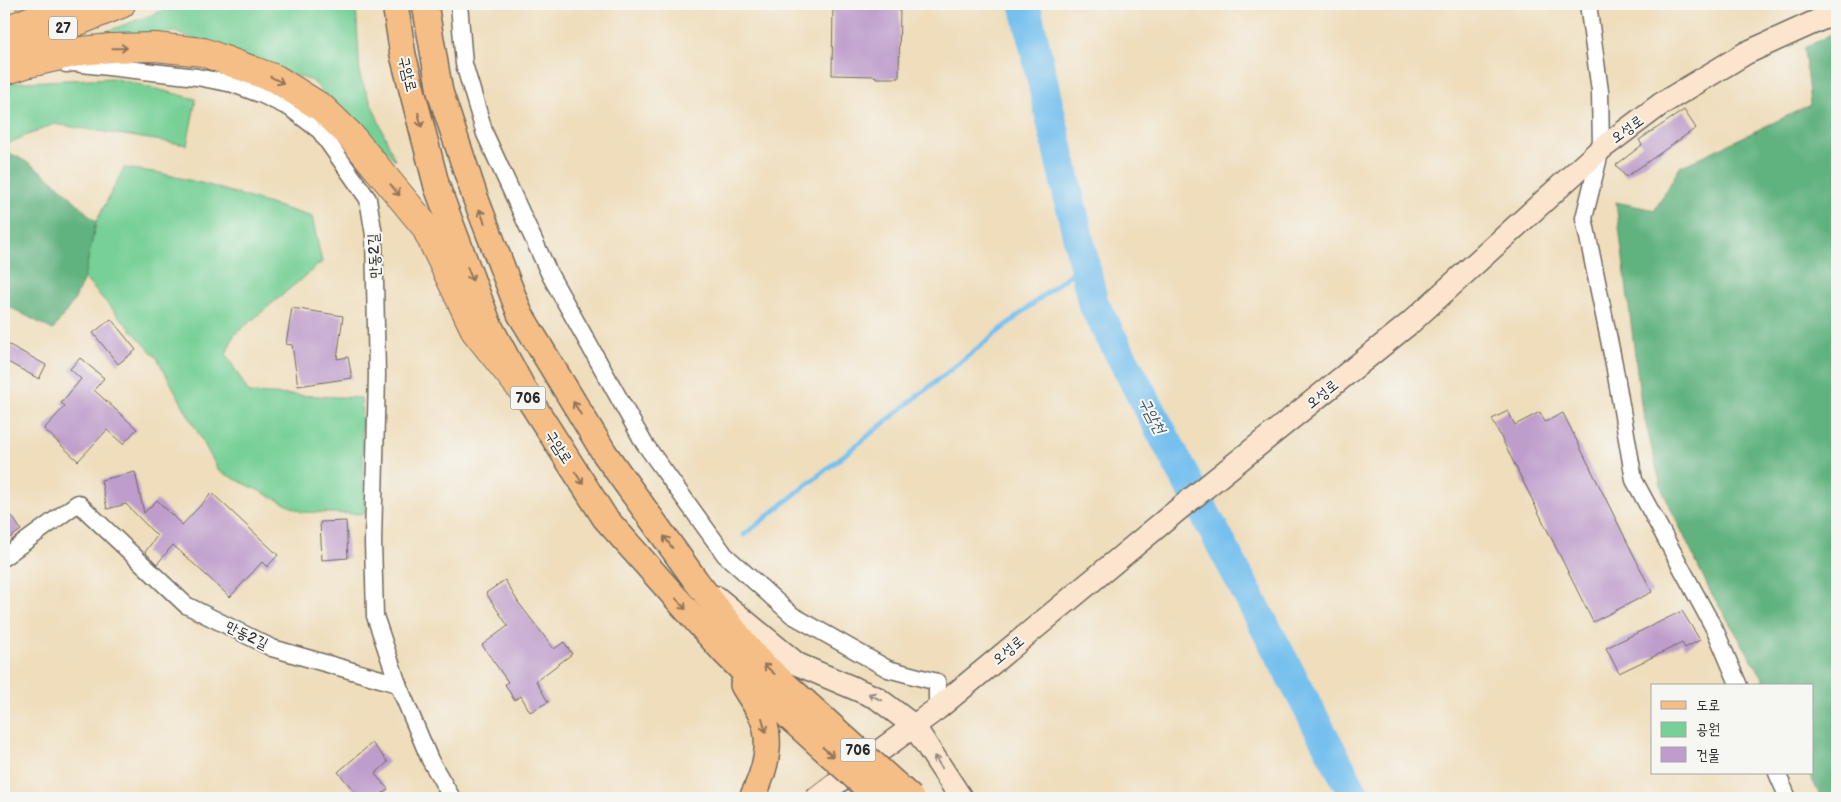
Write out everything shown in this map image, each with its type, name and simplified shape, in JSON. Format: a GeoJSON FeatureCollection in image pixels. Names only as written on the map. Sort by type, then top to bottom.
{"type":"FeatureCollection","features":[{"type":"Feature","properties":{"kind":"highway","name":"27"},"geometry":{"type":"LineString","coordinates":[[4,30],[41,4]]}},
{"type":"Feature","properties":{"kind":"highway"},"geometry":{"type":"LineString","coordinates":[[4,30],[72,4]]}},
{"type":"Feature","properties":{"kind":"highway","name":"27"},"geometry":{"type":"LineString","coordinates":[[4,51],[121,4]]}},
{"type":"Feature","properties":{"kind":"highway"},"geometry":{"type":"LineString","coordinates":[[4,71],[29,63],[82,51],[155,47],[203,52],[276,79],[322,108],[349,134],[425,226],[476,332],[527,396]]}},
{"type":"Feature","properties":{"kind":"main road","name":"구암로"},"geometry":{"type":"LineString","coordinates":[[395,4],[403,55],[437,187],[489,325],[527,396],[605,518],[724,652],[911,798]]}},
{"type":"Feature","properties":{"kind":"main road","name":"구암로"},"geometry":{"type":"LineString","coordinates":[[425,4],[440,92],[475,197],[520,314],[605,454],[696,581],[798,711],[878,798]]}},
{"type":"Feature","properties":{"kind":"main road","name":"오성로"},"geometry":{"type":"LineString","coordinates":[[817,798],[937,709],[1180,508],[1410,323],[1601,149],[1662,104],[1746,53],[1837,12]]}},
{"type":"Feature","properties":{"kind":"main road"},"geometry":{"type":"LineString","coordinates":[[696,581],[797,664],[877,698],[914,726],[961,798]]}},
{"type":"Feature","properties":{"kind":"main road"},"geometry":{"type":"LineString","coordinates":[[724,652],[763,719],[769,744],[762,774],[752,798]]}},
{"type":"Feature","properties":{"kind":"street"},"geometry":{"type":"LineString","coordinates":[[459,4],[464,64],[485,134],[550,275],[644,443],[732,561],[792,615],[888,669],[936,682],[937,709]]}},
{"type":"Feature","properties":{"kind":"street"},"geometry":{"type":"LineString","coordinates":[[1588,4],[1600,91],[1601,149],[1584,218],[1614,364],[1634,480],[1716,632],[1738,684]]}},
{"type":"Feature","properties":{"kind":"street","name":"만동2길"},"geometry":{"type":"LineString","coordinates":[[43,68],[72,63],[197,76],[232,84],[260,94],[290,108],[320,130],[368,199],[374,234],[377,366],[373,542],[375,616],[398,684],[430,760],[452,798]]}},
{"type":"Feature","properties":{"kind":"street","name":"만동2길"},"geometry":{"type":"LineString","coordinates":[[4,557],[78,503],[186,605],[272,648],[398,684]]}},
{"type":"Feature","properties":{"kind":"street"},"geometry":{"type":"LineString","coordinates":[[1777,774],[1788,798]]}},
{"type":"Feature","properties":{"kind":"green space"},"geometry":{"type":"Polygon","coordinates":[[[181,4],[356,4],[360,77],[395,160],[312,81],[174,32],[83,40],[181,4]]]}},
{"type":"Feature","properties":{"kind":"green space"},"geometry":{"type":"Polygon","coordinates":[[[1837,31],[1837,798],[1821,798],[1809,774],[1814,774],[1814,684],[1767,684],[1710,591],[1662,490],[1641,404],[1616,202],[1655,210],[1680,167],[1810,105],[1804,48],[1837,31]]]}},
{"type":"Feature","properties":{"kind":"green space"},"geometry":{"type":"Polygon","coordinates":[[[113,78],[196,99],[187,145],[54,124],[4,145],[4,83],[113,78]]]}},
{"type":"Feature","properties":{"kind":"green space"},"geometry":{"type":"Polygon","coordinates":[[[4,151],[42,172],[96,222],[84,278],[75,299],[53,330],[4,304],[4,151]]]}},
{"type":"Feature","properties":{"kind":"green space"},"geometry":{"type":"Polygon","coordinates":[[[124,168],[160,173],[205,184],[312,217],[322,262],[234,335],[226,354],[249,393],[361,398],[365,514],[302,512],[219,471],[157,358],[84,278],[96,222],[124,168]]]}},
{"type":"Feature","properties":{"kind":"building"},"geometry":{"type":"Polygon","coordinates":[[[833,4],[900,4],[899,78],[832,75],[833,4]]]}},
{"type":"Feature","properties":{"kind":"building"},"geometry":{"type":"Polygon","coordinates":[[[1684,110],[1696,128],[1626,177],[1616,165],[1642,145],[1639,140],[1684,110]]]}},
{"type":"Feature","properties":{"kind":"building"},"geometry":{"type":"Polygon","coordinates":[[[292,308],[343,316],[337,359],[348,357],[352,378],[298,386],[292,345],[286,344],[292,308]]]}},
{"type":"Feature","properties":{"kind":"building"},"geometry":{"type":"Polygon","coordinates":[[[111,319],[136,350],[118,364],[93,333],[111,319]]]}},
{"type":"Feature","properties":{"kind":"building"},"geometry":{"type":"Polygon","coordinates":[[[4,342],[46,365],[39,379],[4,360],[4,342]]]}},
{"type":"Feature","properties":{"kind":"building"},"geometry":{"type":"Polygon","coordinates":[[[80,358],[104,378],[94,390],[137,429],[123,444],[107,430],[78,461],[44,429],[65,406],[61,403],[81,379],[70,369],[80,358]]]}},
{"type":"Feature","properties":{"kind":"building"},"geometry":{"type":"Polygon","coordinates":[[[1508,411],[1515,425],[1540,412],[1545,422],[1563,413],[1652,592],[1593,622],[1492,419],[1508,411]]]}},
{"type":"Feature","properties":{"kind":"building"},"geometry":{"type":"Polygon","coordinates":[[[135,472],[144,513],[157,500],[182,525],[212,493],[278,555],[267,567],[262,562],[230,597],[173,545],[157,564],[145,552],[157,536],[126,504],[107,509],[101,480],[135,472]]]}},
{"type":"Feature","properties":{"kind":"building"},"geometry":{"type":"Polygon","coordinates":[[[12,516],[21,530],[10,538],[4,528],[4,522],[12,516]]]}},
{"type":"Feature","properties":{"kind":"building"},"geometry":{"type":"Polygon","coordinates":[[[346,521],[348,558],[322,560],[320,522],[346,521]]]}},
{"type":"Feature","properties":{"kind":"building"},"geometry":{"type":"Polygon","coordinates":[[[505,580],[518,602],[554,649],[564,642],[572,654],[536,681],[548,702],[530,712],[521,696],[514,700],[505,684],[508,682],[482,645],[508,626],[486,593],[505,580]]]}},
{"type":"Feature","properties":{"kind":"building"},"geometry":{"type":"Polygon","coordinates":[[[1682,611],[1700,640],[1685,648],[1682,643],[1619,673],[1606,648],[1682,611]]]}},
{"type":"Feature","properties":{"kind":"building"},"geometry":{"type":"Polygon","coordinates":[[[372,743],[388,762],[375,774],[388,789],[377,798],[360,798],[338,772],[372,743]]]}},
{"type":"Feature","properties":{"kind":"waterway","name":"구암천"},"geometry":{"type":"LineString","coordinates":[[1025,4],[1093,303],[1356,798]]}},
{"type":"Feature","properties":{"kind":"waterway"},"geometry":{"type":"LineString","coordinates":[[744,535],[1084,263]]}},
{"type":"Feature","properties":{"kind":"tunnel"},"geometry":{"type":"LineString","coordinates":[[22,4],[30,28]]}}]}
